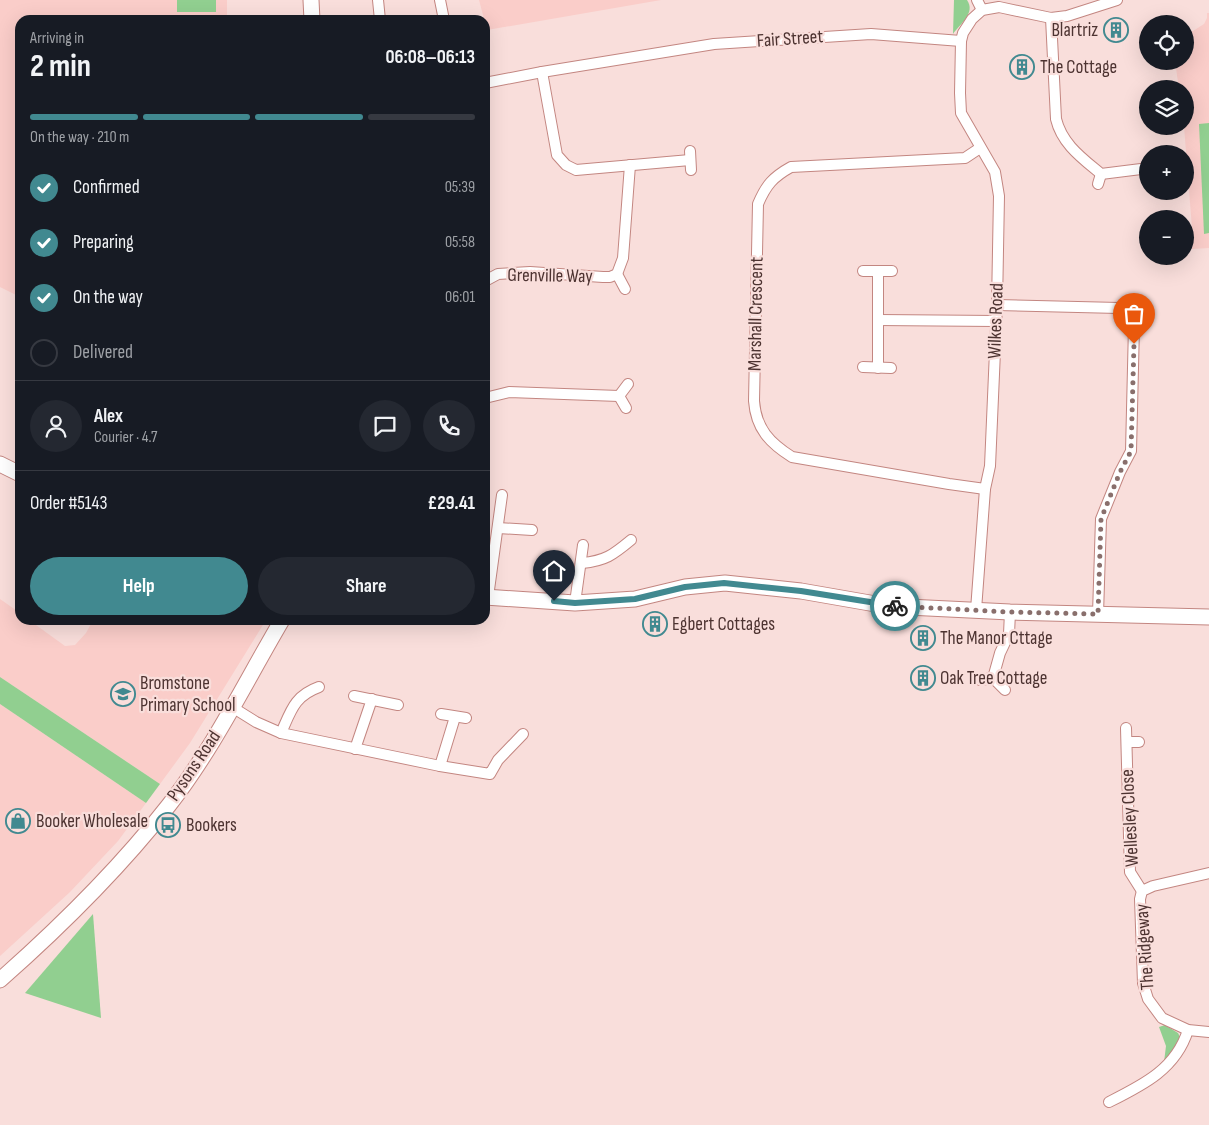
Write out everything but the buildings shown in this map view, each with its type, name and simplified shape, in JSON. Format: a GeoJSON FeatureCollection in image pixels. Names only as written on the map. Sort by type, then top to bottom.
{"type":"FeatureCollection","features":[{"type":"Feature","properties":{"kind":"street"},"geometry":{"type":"LineString","coordinates":[[311,0],[312,15]]}},
{"type":"Feature","properties":{"kind":"street"},"geometry":{"type":"LineString","coordinates":[[378,0],[380,15]]}},
{"type":"Feature","properties":{"kind":"street"},"geometry":{"type":"LineString","coordinates":[[440,0],[443,15]]}},
{"type":"Feature","properties":{"kind":"street"},"geometry":{"type":"LineString","coordinates":[[977,0],[982,10]]}},
{"type":"Feature","properties":{"kind":"street"},"geometry":{"type":"LineString","coordinates":[[961,41],[963,33],[972,19],[982,10],[999,7],[1051,18],[1067,16],[1116,0]]}},
{"type":"Feature","properties":{"kind":"street"},"geometry":{"type":"LineString","coordinates":[[1051,18],[1055,108],[1058,130],[1063,139],[1101,174],[1139,169]]}},
{"type":"Feature","properties":{"kind":"street","name":"Fair Street"},"geometry":{"type":"LineString","coordinates":[[490,82],[714,44],[871,34],[961,41]]}},
{"type":"Feature","properties":{"kind":"street","name":"Wilkes Road"},"geometry":{"type":"LineString","coordinates":[[961,41],[961,113],[995,172],[999,196],[997,305],[990,466],[985,488],[976,610]]}},
{"type":"Feature","properties":{"kind":"street"},"geometry":{"type":"LineString","coordinates":[[542,72],[557,155],[566,165],[576,170],[690,160]]}},
{"type":"Feature","properties":{"kind":"street","name":"Marshall Crescent"},"geometry":{"type":"LineString","coordinates":[[980,148],[965,158],[791,167],[778,174],[764,189],[758,204],[754,413],[762,431],[775,446],[792,457],[949,484],[985,488]]}},
{"type":"Feature","properties":{"kind":"street","name":"Grenville Way"},"geometry":{"type":"LineString","coordinates":[[490,278],[498,274],[530,272],[603,277],[617,274],[623,258],[630,165]]}},
{"type":"Feature","properties":{"kind":"street"},"geometry":{"type":"LineString","coordinates":[[1098,184],[1101,174]]}},
{"type":"Feature","properties":{"kind":"street"},"geometry":{"type":"LineString","coordinates":[[863,271],[892,271]]}},
{"type":"Feature","properties":{"kind":"street"},"geometry":{"type":"LineString","coordinates":[[878,271],[878,368]]}},
{"type":"Feature","properties":{"kind":"street","name":"Grenville Way"},"geometry":{"type":"LineString","coordinates":[[617,274],[625,290]]}},
{"type":"Feature","properties":{"kind":"street"},"geometry":{"type":"LineString","coordinates":[[997,305],[1119,308],[1131,315],[1134,326],[1131,451],[1120,472],[1101,519],[1098,614]]}},
{"type":"Feature","properties":{"kind":"street"},"geometry":{"type":"LineString","coordinates":[[878,320],[996,321]]}},
{"type":"Feature","properties":{"kind":"street"},"geometry":{"type":"LineString","coordinates":[[863,367],[892,368]]}},
{"type":"Feature","properties":{"kind":"street"},"geometry":{"type":"LineString","coordinates":[[619,396],[628,384]]}},
{"type":"Feature","properties":{"kind":"street"},"geometry":{"type":"LineString","coordinates":[[490,397],[510,392],[619,396]]}},
{"type":"Feature","properties":{"kind":"street"},"geometry":{"type":"LineString","coordinates":[[619,396],[626,408]]}},
{"type":"Feature","properties":{"kind":"street"},"geometry":{"type":"LineString","coordinates":[[0,464],[15,472]]}},
{"type":"Feature","properties":{"kind":"street"},"geometry":{"type":"LineString","coordinates":[[490,578],[502,495]]}},
{"type":"Feature","properties":{"kind":"street"},"geometry":{"type":"LineString","coordinates":[[498,528],[532,530]]}},
{"type":"Feature","properties":{"kind":"street"},"geometry":{"type":"LineString","coordinates":[[582,563],[596,562],[610,557],[630,540]]}},
{"type":"Feature","properties":{"kind":"street"},"geometry":{"type":"LineString","coordinates":[[575,603],[584,545]]}},
{"type":"Feature","properties":{"kind":"street"},"geometry":{"type":"LineString","coordinates":[[490,597],[575,603],[635,599],[685,587],[724,583],[801,591],[887,606],[1010,612],[1209,617]]}},
{"type":"Feature","properties":{"kind":"street"},"geometry":{"type":"LineString","coordinates":[[993,678],[1000,653],[1009,634],[1010,612]]}},
{"type":"Feature","properties":{"kind":"street","name":"Pysons Road"},"geometry":{"type":"LineString","coordinates":[[0,980],[50,936],[132,849],[169,804],[232,707],[279,625]]}},
{"type":"Feature","properties":{"kind":"street"},"geometry":{"type":"LineString","coordinates":[[980,680],[993,678]]}},
{"type":"Feature","properties":{"kind":"street"},"geometry":{"type":"LineString","coordinates":[[993,678],[1005,690]]}},
{"type":"Feature","properties":{"kind":"street"},"geometry":{"type":"LineString","coordinates":[[281,732],[299,698],[307,691],[318,687]]}},
{"type":"Feature","properties":{"kind":"street"},"geometry":{"type":"LineString","coordinates":[[354,696],[398,705]]}},
{"type":"Feature","properties":{"kind":"street"},"geometry":{"type":"LineString","coordinates":[[355,749],[372,700]]}},
{"type":"Feature","properties":{"kind":"street"},"geometry":{"type":"LineString","coordinates":[[232,707],[256,722],[281,732],[355,749],[490,774],[498,760],[523,734]]}},
{"type":"Feature","properties":{"kind":"street"},"geometry":{"type":"LineString","coordinates":[[441,714],[466,718]]}},
{"type":"Feature","properties":{"kind":"street"},"geometry":{"type":"LineString","coordinates":[[440,766],[455,717]]}},
{"type":"Feature","properties":{"kind":"street","name":"Wellesley Close"},"geometry":{"type":"LineString","coordinates":[[1126,728],[1130,872],[1142,891]]}},
{"type":"Feature","properties":{"kind":"street","name":"Wellesley Close"},"geometry":{"type":"LineString","coordinates":[[1127,742],[1139,742]]}},
{"type":"Feature","properties":{"kind":"street","name":"The Ridgeway"},"geometry":{"type":"LineString","coordinates":[[1209,873],[1153,886],[1142,891],[1140,899],[1143,983],[1148,999],[1162,1018],[1188,1030],[1209,1032]]}},
{"type":"Feature","properties":{"kind":"street"},"geometry":{"type":"LineString","coordinates":[[1108,1102],[1140,1087],[1157,1075],[1173,1058],[1185,1039],[1188,1030]]}},
{"type":"Feature","properties":{"kind":"shaded area"},"geometry":{"type":"Polygon","coordinates":[[[0,0],[227,0],[227,15],[15,15],[15,294],[0,287],[0,0]]]}},
{"type":"Feature","properties":{"kind":"shaded area"},"geometry":{"type":"Polygon","coordinates":[[[479,0],[661,0],[490,29],[490,15],[483,15],[479,0]]]}},
{"type":"Feature","properties":{"kind":"shaded area"},"geometry":{"type":"Polygon","coordinates":[[[1207,13],[1209,13],[1209,248],[1194,249],[1194,210],[1191,210],[1190,200],[1194,200],[1194,145],[1185,145],[1185,135],[1194,135],[1194,80],[1178,80],[1176,70],[1194,70],[1194,30],[1204,24],[1207,13]]]}},
{"type":"Feature","properties":{"kind":"shaded area","name":"Bromstone Primary School"},"geometry":{"type":"Polygon","coordinates":[[[0,599],[15,610],[15,625],[36,625],[65,646],[75,645],[90,625],[263,625],[190,743],[160,784],[0,677],[0,599]]]}},
{"type":"Feature","properties":{"kind":"shaded area"},"geometry":{"type":"Polygon","coordinates":[[[0,704],[146,803],[118,841],[70,892],[0,956],[0,704]]]}},
{"type":"Feature","properties":{"kind":"green space"},"geometry":{"type":"Polygon","coordinates":[[[177,0],[216,0],[216,12],[177,12],[177,0]]]}},
{"type":"Feature","properties":{"kind":"green space"},"geometry":{"type":"Polygon","coordinates":[[[954,0],[967,0],[970,9],[966,18],[953,34],[954,0]]]}},
{"type":"Feature","properties":{"kind":"green space"},"geometry":{"type":"Polygon","coordinates":[[[1209,123],[1209,233],[1204,234],[1199,124],[1209,123]]]}},
{"type":"Feature","properties":{"kind":"green space"},"geometry":{"type":"Polygon","coordinates":[[[0,677],[160,784],[146,803],[0,704],[0,677]]]}},
{"type":"Feature","properties":{"kind":"green space"},"geometry":{"type":"Polygon","coordinates":[[[93,914],[101,1018],[25,993],[93,914]]]}},
{"type":"Feature","properties":{"kind":"green space"},"geometry":{"type":"Polygon","coordinates":[[[1165,1025],[1178,1033],[1181,1039],[1166,1063],[1164,1062],[1166,1046],[1159,1027],[1165,1025]]]}},
{"type":"Feature","properties":{"kind":"way so far"},"geometry":{"type":"LineString","coordinates":[[895,606],[1098,614],[1101,519],[1120,472],[1131,451],[1134,344]]}},
{"type":"Feature","properties":{"kind":"place","name":"Blartriz"},"geometry":{"type":"Point","coordinates":[1116,30]}},
{"type":"Feature","properties":{"kind":"place","name":"The Cottage"},"geometry":{"type":"Point","coordinates":[1022,67]}},
{"type":"Feature","properties":{"kind":"place","name":"Egbert Cottages"},"geometry":{"type":"Point","coordinates":[655,624]}},
{"type":"Feature","properties":{"kind":"place","name":"The Manor Cttage"},"geometry":{"type":"Point","coordinates":[923,638]}},
{"type":"Feature","properties":{"kind":"place","name":"Oak Tree Cottage"},"geometry":{"type":"Point","coordinates":[923,678]}},
{"type":"Feature","properties":{"kind":"place","name":"Bromstone Primary School"},"geometry":{"type":"Point","coordinates":[123,694]}},
{"type":"Feature","properties":{"kind":"place","name":"Booker Wholesale"},"geometry":{"type":"Point","coordinates":[18,821]}},
{"type":"Feature","properties":{"kind":"place","name":"Bookers"},"geometry":{"type":"Point","coordinates":[168,825]}},
{"type":"Feature","properties":{"kind":"route"},"geometry":{"type":"LineString","coordinates":[[554,601],[575,603],[635,599],[685,587],[724,583],[801,591],[895,606]]}}]}
